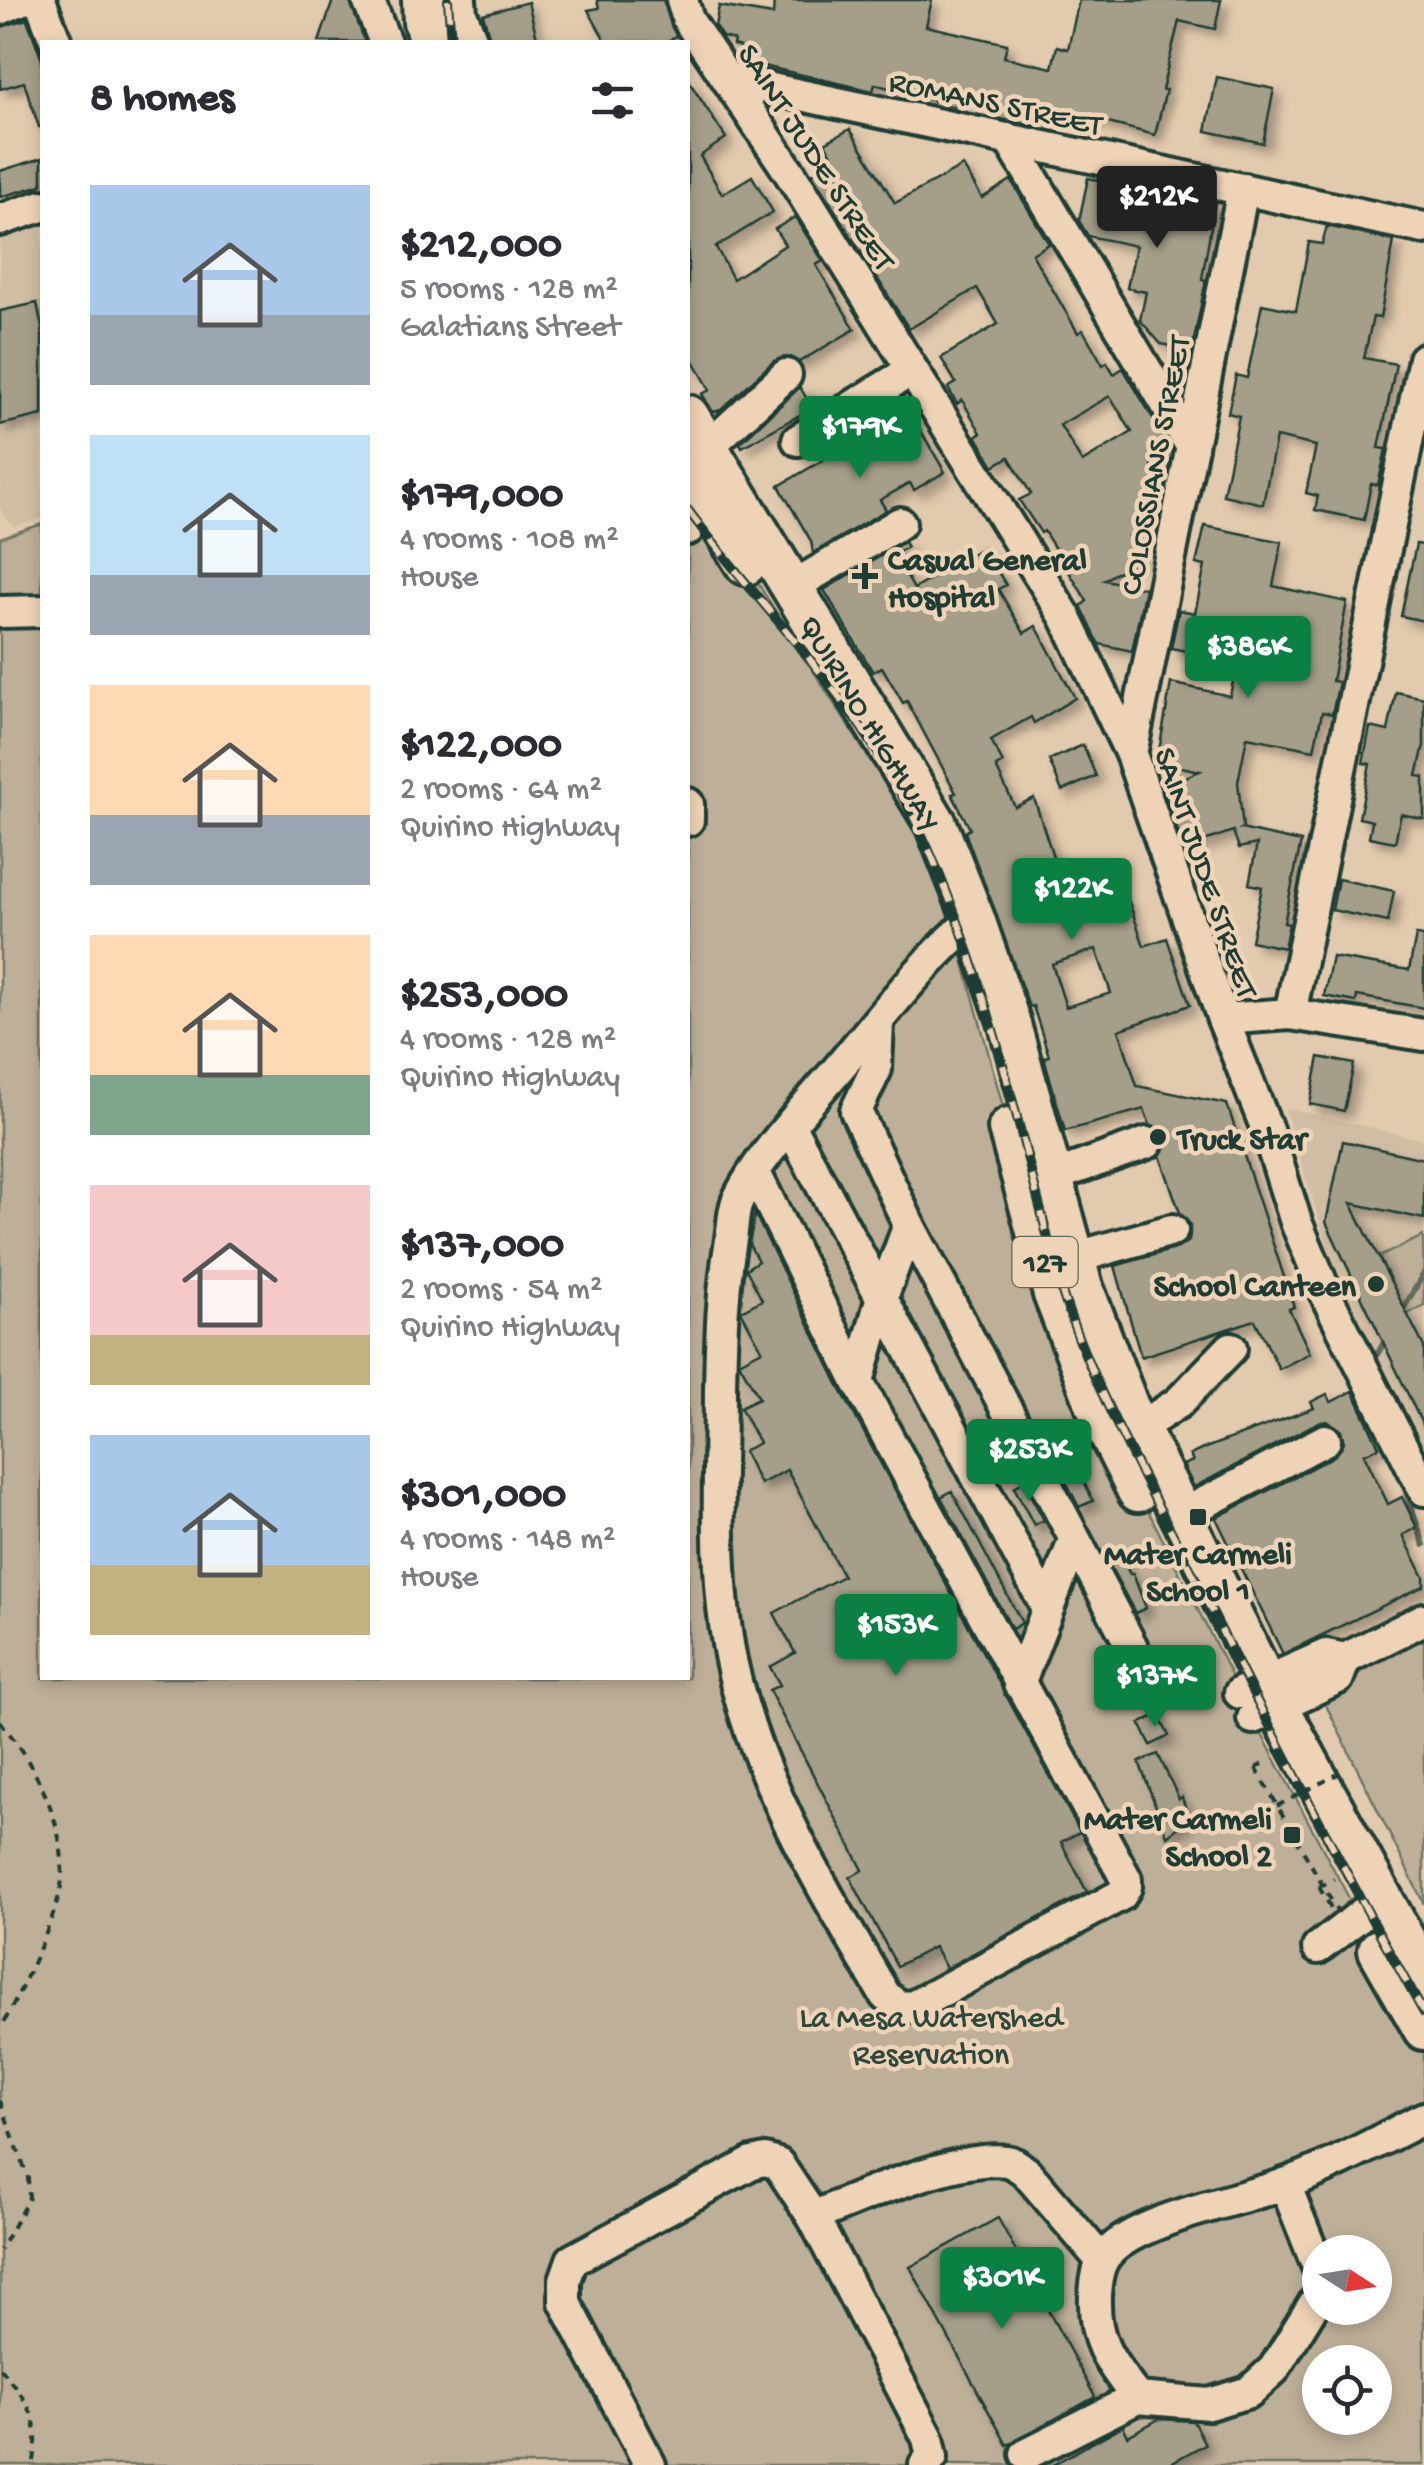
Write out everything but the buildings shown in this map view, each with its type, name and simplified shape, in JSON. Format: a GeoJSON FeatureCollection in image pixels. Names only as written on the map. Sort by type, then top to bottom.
{"type":"FeatureCollection","features":[{"type":"Feature","properties":{"kind":"main road"},"geometry":{"type":"LineString","coordinates":[[423,0],[454,33]]}},
{"type":"Feature","properties":{"kind":"main road","name":"QUIRINO HIGHWAY"},"geometry":{"type":"LineString","coordinates":[[700,459],[792,587],[936,824],[965,926],[1054,1294],[1102,1420],[1259,1700],[1369,1907],[1424,2029]]}},
{"type":"Feature","properties":{"kind":"main road","name":"QUIRINO HIGHWAY"},"geometry":{"type":"LineString","coordinates":[[700,459],[918,836],[1008,1021],[1074,1258],[1104,1346],[1144,1440],[1182,1515],[1259,1700],[1265,1763],[1329,1882],[1369,1907],[1424,1976]]}},
{"type":"Feature","properties":{"kind":"street"},"geometry":{"type":"LineString","coordinates":[[0,9],[20,0]]}},
{"type":"Feature","properties":{"kind":"street"},"geometry":{"type":"LineString","coordinates":[[40,0],[55,40]]}},
{"type":"Feature","properties":{"kind":"street"},"geometry":{"type":"LineString","coordinates":[[368,0],[385,40]]}},
{"type":"Feature","properties":{"kind":"street","name":"SAINT JUDE STREET"},"geometry":{"type":"LineString","coordinates":[[682,0],[688,20],[730,80],[1065,616],[1131,754],[1223,1019],[1266,1127],[1296,1222],[1328,1301],[1424,1490]]}},
{"type":"Feature","properties":{"kind":"street","name":"ROMANS STREET"},"geometry":{"type":"LineString","coordinates":[[730,80],[1424,228]]}},
{"type":"Feature","properties":{"kind":"street"},"geometry":{"type":"LineString","coordinates":[[1009,139],[1192,447]]}},
{"type":"Feature","properties":{"kind":"street","name":"COLOSSIANS STREET"},"geometry":{"type":"LineString","coordinates":[[1131,754],[1243,189]]}},
{"type":"Feature","properties":{"kind":"street"},"geometry":{"type":"LineString","coordinates":[[0,220],[40,207]]}},
{"type":"Feature","properties":{"kind":"street"},"geometry":{"type":"LineString","coordinates":[[1290,1014],[1424,359]]}},
{"type":"Feature","properties":{"kind":"street"},"geometry":{"type":"LineString","coordinates":[[798,440],[912,370]]}},
{"type":"Feature","properties":{"kind":"street"},"geometry":{"type":"LineString","coordinates":[[690,517],[700,459],[786,375]]}},
{"type":"Feature","properties":{"kind":"street"},"geometry":{"type":"LineString","coordinates":[[792,587],[900,522]]}},
{"type":"Feature","properties":{"kind":"street"},"geometry":{"type":"LineString","coordinates":[[0,612],[40,611]]}},
{"type":"Feature","properties":{"kind":"street"},"geometry":{"type":"LineString","coordinates":[[755,1173],[858,1382],[1126,1879],[1121,1894],[912,2007],[897,2006],[885,1995],[822,1887],[746,1716],[731,1660],[722,1595],[721,1298],[737,1203],[755,1173],[878,1022],[965,926]]}},
{"type":"Feature","properties":{"kind":"street"},"geometry":{"type":"LineString","coordinates":[[1223,1019],[1290,1014],[1424,1035]]}},
{"type":"Feature","properties":{"kind":"street"},"geometry":{"type":"LineString","coordinates":[[795,1120],[856,1111],[876,1069],[878,1022]]}},
{"type":"Feature","properties":{"kind":"street"},"geometry":{"type":"LineString","coordinates":[[856,1111],[908,1225],[1143,1668]]}},
{"type":"Feature","properties":{"kind":"street"},"geometry":{"type":"LineString","coordinates":[[795,1120],[882,1300],[1046,1606]]}},
{"type":"Feature","properties":{"kind":"street"},"geometry":{"type":"LineString","coordinates":[[1052,1177],[1147,1144]]}},
{"type":"Feature","properties":{"kind":"street"},"geometry":{"type":"LineString","coordinates":[[858,1382],[908,1225]]}},
{"type":"Feature","properties":{"kind":"street"},"geometry":{"type":"LineString","coordinates":[[1074,1258],[1172,1230]]}},
{"type":"Feature","properties":{"kind":"street"},"geometry":{"type":"LineString","coordinates":[[1144,1440],[1142,1426],[1178,1402],[1231,1348]]}},
{"type":"Feature","properties":{"kind":"street"},"geometry":{"type":"LineString","coordinates":[[1182,1515],[1325,1440]]}},
{"type":"Feature","properties":{"kind":"street"},"geometry":{"type":"LineString","coordinates":[[1018,1684],[1074,1541]]}},
{"type":"Feature","properties":{"kind":"street"},"geometry":{"type":"LineString","coordinates":[[1259,1700],[1338,1678],[1345,1659],[1424,1619]]}},
{"type":"Feature","properties":{"kind":"street"},"geometry":{"type":"LineString","coordinates":[[1318,1948],[1369,1907]]}},
{"type":"Feature","properties":{"kind":"street"},"geometry":{"type":"LineString","coordinates":[[1137,2398],[1105,2355],[1100,2340],[1095,2300],[1102,2261],[1128,2236],[1169,2219],[1284,2184],[1424,2118]]}},
{"type":"Feature","properties":{"kind":"street"},"geometry":{"type":"LineString","coordinates":[[650,2465],[565,2302],[565,2280],[572,2260],[752,2163],[765,2160],[778,2164],[813,2216],[928,2438],[932,2457],[925,2465]]}},
{"type":"Feature","properties":{"kind":"street"},"geometry":{"type":"LineString","coordinates":[[813,2216],[944,2170],[991,2160],[1010,2161],[1026,2172],[1102,2261]]}},
{"type":"Feature","properties":{"kind":"street"},"geometry":{"type":"LineString","coordinates":[[1284,2184],[1305,2235]]}},
{"type":"Feature","properties":{"kind":"street"},"geometry":{"type":"LineString","coordinates":[[1026,2454],[1137,2398],[1209,2404],[1249,2392],[1274,2369],[1302,2323]]}},
{"type":"Feature","properties":{"kind":"path"},"geometry":{"type":"LineString","coordinates":[[0,1721],[24,1752],[55,1818],[62,1880],[48,1926],[0,2030]]}},
{"type":"Feature","properties":{"kind":"path"},"geometry":{"type":"LineString","coordinates":[[1265,1763],[1277,1806],[1338,1912],[1334,1914],[1329,1882]]}},
{"type":"Feature","properties":{"kind":"path"},"geometry":{"type":"LineString","coordinates":[[1277,1806],[1338,1774]]}},
{"type":"Feature","properties":{"kind":"path"},"geometry":{"type":"LineString","coordinates":[[0,2101],[28,2178],[29,2198],[0,2250]]}},
{"type":"Feature","properties":{"kind":"path"},"geometry":{"type":"LineString","coordinates":[[0,2368],[24,2397],[39,2436],[33,2465]]}},
{"type":"Feature","properties":{"kind":"shaded area"},"geometry":{"type":"Polygon","coordinates":[[[40,213],[40,519],[14,527],[0,509],[0,223],[40,213]]]}},
{"type":"Feature","properties":{"kind":"shaded area"},"geometry":{"type":"Polygon","coordinates":[[[1285,1108],[1424,1140],[1424,1449],[1336,1276],[1285,1108]]]}},
{"type":"Feature","properties":{"kind":"green space","name":"La Mesa Watershed Reservation"},"geometry":{"type":"Polygon","coordinates":[[[697,487],[918,836],[956,934],[1054,1294],[1102,1419],[1240,1693],[1358,1915],[1424,2029],[1424,2465],[0,2465],[0,538],[40,525],[40,1680],[690,1680],[690,495],[697,487]]]}},
{"type":"Feature","properties":{"kind":"green space"},"geometry":{"type":"Polygon","coordinates":[[[1423,1236],[1424,1305],[1407,1314],[1379,1257],[1423,1236]]]}},
{"type":"Feature","properties":{"kind":"green space"},"geometry":{"type":"Polygon","coordinates":[[[1424,1639],[1424,1904],[1320,1693],[1424,1639]]]}},
{"type":"Feature","properties":{"kind":"waterway"},"geometry":{"type":"LineString","coordinates":[[1402,1311],[1424,1273]]}},
{"type":"Feature","properties":{"kind":"waterway"},"geometry":{"type":"LineString","coordinates":[[1372,1363],[1386,1339]]}},
{"type":"Feature","properties":{"kind":"waterway"},"geometry":{"type":"LineString","coordinates":[[1400,1475],[1424,1545]]}},
{"type":"Feature","properties":{"kind":"railway"},"geometry":{"type":"LineString","coordinates":[[448,0],[451,40]]}},
{"type":"Feature","properties":{"kind":"railway"},"geometry":{"type":"LineString","coordinates":[[690,513],[835,691],[879,755],[913,816],[967,947],[1009,1085],[1062,1292],[1089,1363],[1120,1432],[1275,1736],[1424,2013]]}},
{"type":"Feature","properties":{"kind":"place","name":"Casual General Hospital"},"geometry":{"type":"Point","coordinates":[865,576]}},
{"type":"Feature","properties":{"kind":"place","name":"Truck Star"},"geometry":{"type":"Point","coordinates":[1158,1137]}},
{"type":"Feature","properties":{"kind":"place","name":"School Canteen"},"geometry":{"type":"Point","coordinates":[1376,1284]}},
{"type":"Feature","properties":{"kind":"place","name":"Mater Carmeli School 1"},"geometry":{"type":"Point","coordinates":[1198,1517]}},
{"type":"Feature","properties":{"kind":"place","name":"Mater Carmeli School 2"},"geometry":{"type":"Point","coordinates":[1292,1835]}}]}
